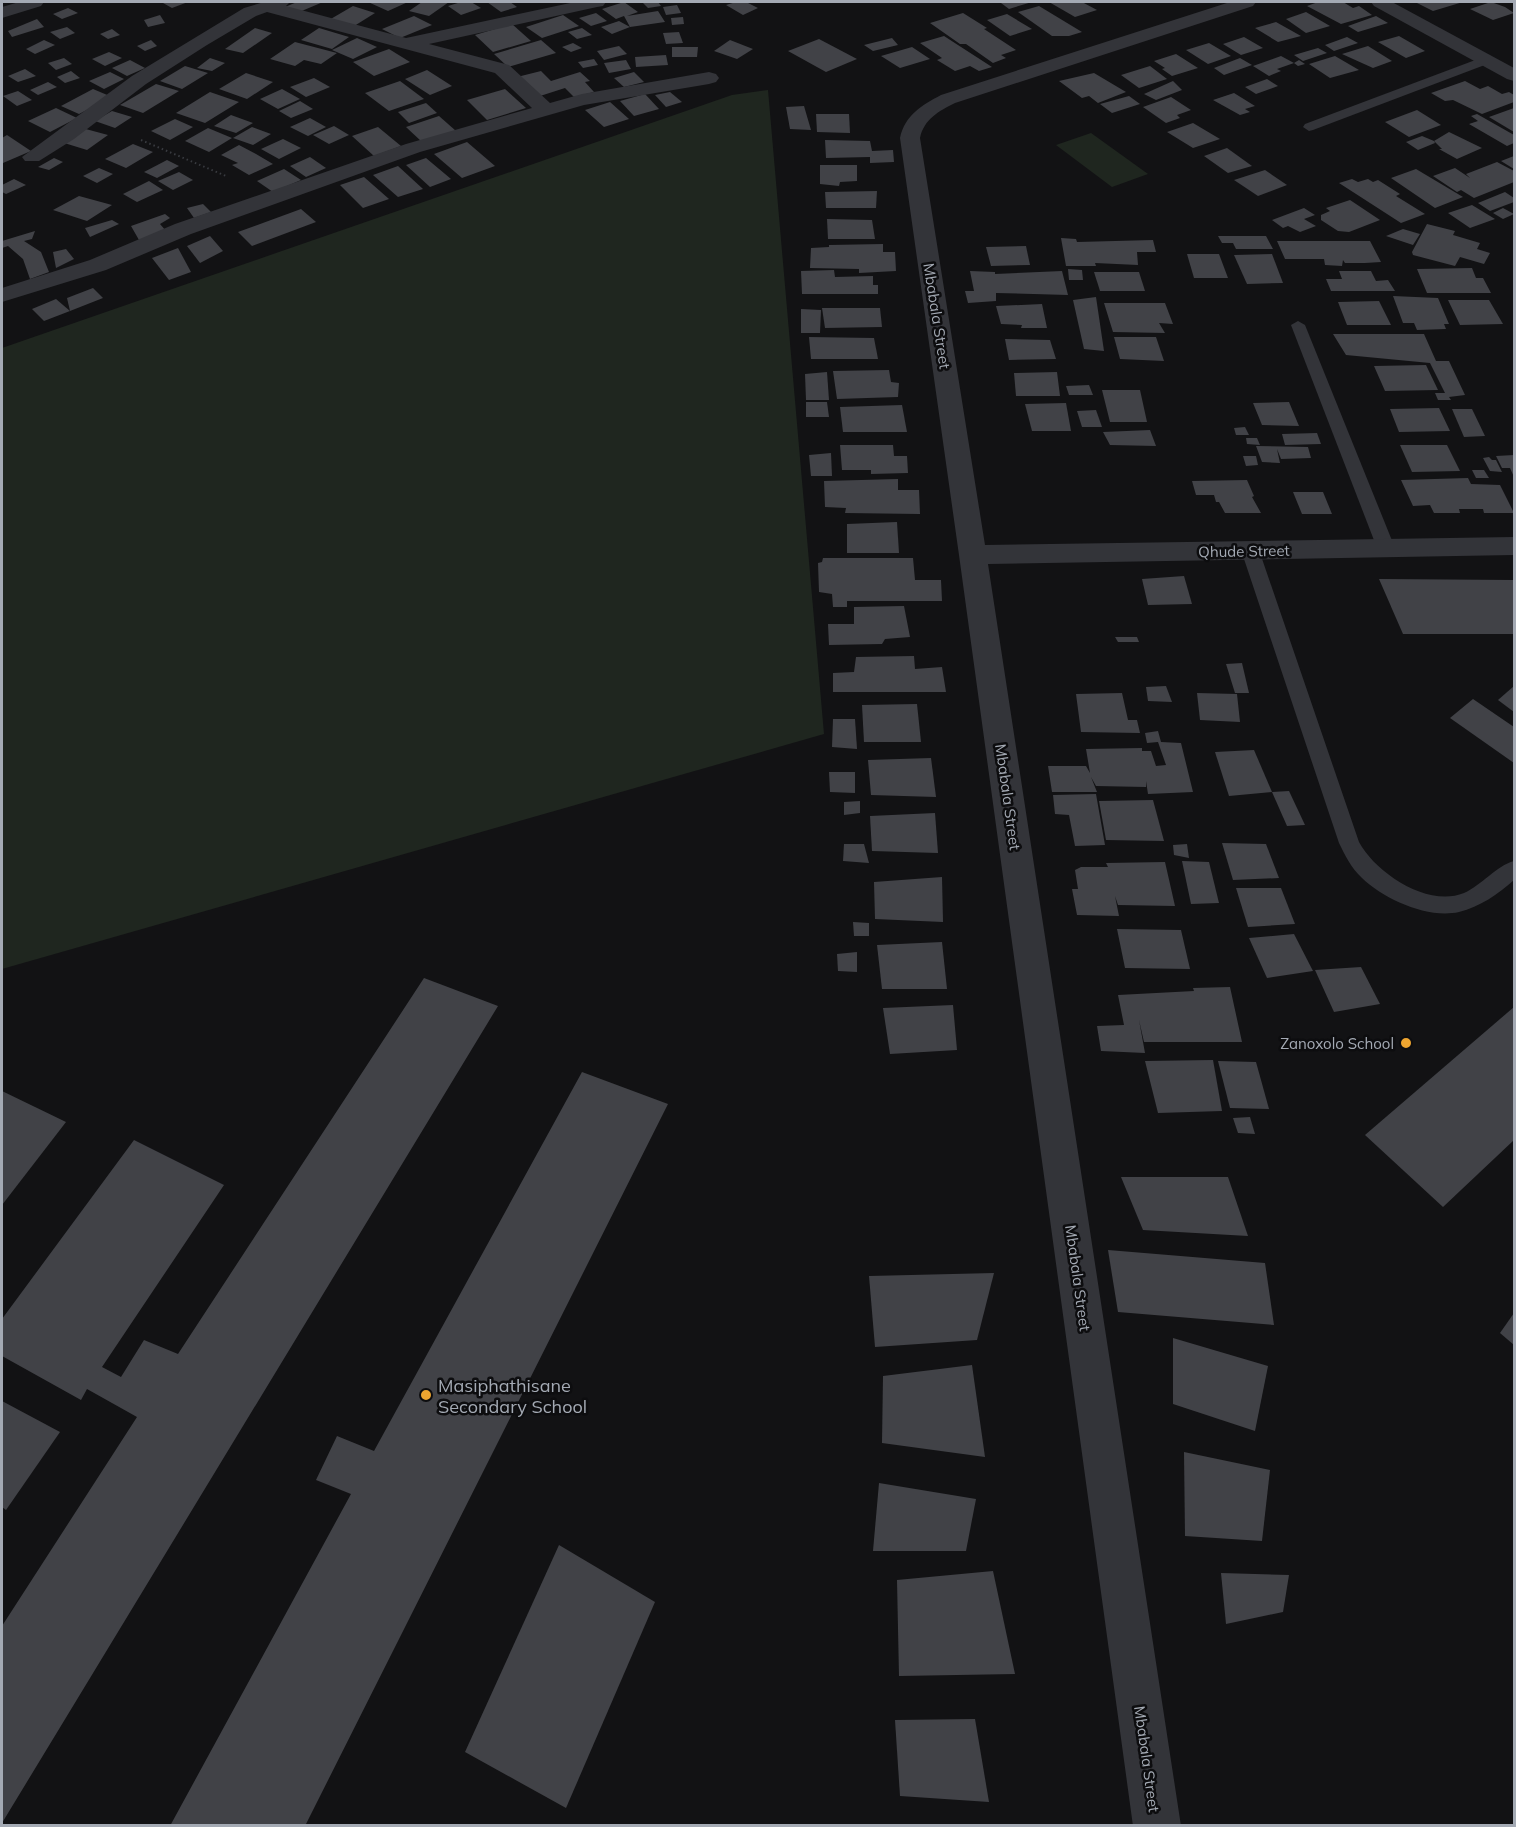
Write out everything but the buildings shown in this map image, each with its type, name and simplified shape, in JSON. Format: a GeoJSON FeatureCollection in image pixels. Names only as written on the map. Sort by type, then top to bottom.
{"type":"FeatureCollection","features":[{"type":"Feature","properties":{"kind":"street"},"geometry":{"type":"LineString","coordinates":[[2,13],[35,2]]}},
{"type":"Feature","properties":{"kind":"street"},"geometry":{"type":"LineString","coordinates":[[405,44],[597,2]]}},
{"type":"Feature","properties":{"kind":"street","name":"Mbabala Street"},"geometry":{"type":"LineString","coordinates":[[1156,1826],[974,555],[912,159],[911,128],[923,114],[948,99],[1247,2]]}},
{"type":"Feature","properties":{"kind":"street"},"geometry":{"type":"LineString","coordinates":[[1380,2],[1515,75]]}},
{"type":"Feature","properties":{"kind":"street"},"geometry":{"type":"LineString","coordinates":[[222,5],[266,7],[502,69],[545,109]]}},
{"type":"Feature","properties":{"kind":"street"},"geometry":{"type":"LineString","coordinates":[[32,157],[67,135],[139,80],[266,7]]}},
{"type":"Feature","properties":{"kind":"street"},"geometry":{"type":"LineString","coordinates":[[2,295],[98,265],[183,230],[413,148],[545,109],[613,94],[709,78]]}},
{"type":"Feature","properties":{"kind":"street","name":"Qhude Street"},"geometry":{"type":"LineString","coordinates":[[974,555],[1515,546]]}},
{"type":"Feature","properties":{"kind":"lane"},"geometry":{"type":"LineString","coordinates":[[1310,127],[1486,60]]}},
{"type":"Feature","properties":{"kind":"lane"},"geometry":{"type":"LineString","coordinates":[[1298,325],[1386,549]]}},
{"type":"Feature","properties":{"kind":"lane"},"geometry":{"type":"LineString","coordinates":[[1250,550],[1348,843],[1362,865],[1387,886],[1408,896],[1435,903],[1458,904],[1482,893],[1515,869]]}},
{"type":"Feature","properties":{"kind":"path"},"geometry":{"type":"LineString","coordinates":[[141,140],[244,184],[267,199]]}},
{"type":"Feature","properties":{"kind":"shaded area"},"geometry":{"type":"Polygon","coordinates":[[[768,90],[824,734],[2,969],[2,348],[732,95],[768,90]]]}},
{"type":"Feature","properties":{"kind":"shaded area"},"geometry":{"type":"Polygon","coordinates":[[[1091,133],[1148,174],[1112,187],[1056,145],[1091,133]]]}},
{"type":"Feature","properties":{"kind":"place","name":"Zanoxolo School"},"geometry":{"type":"Point","coordinates":[1406,1043]}},
{"type":"Feature","properties":{"kind":"place","name":"Masiphathisane Secondary School"},"geometry":{"type":"Point","coordinates":[426,1395]}}]}
